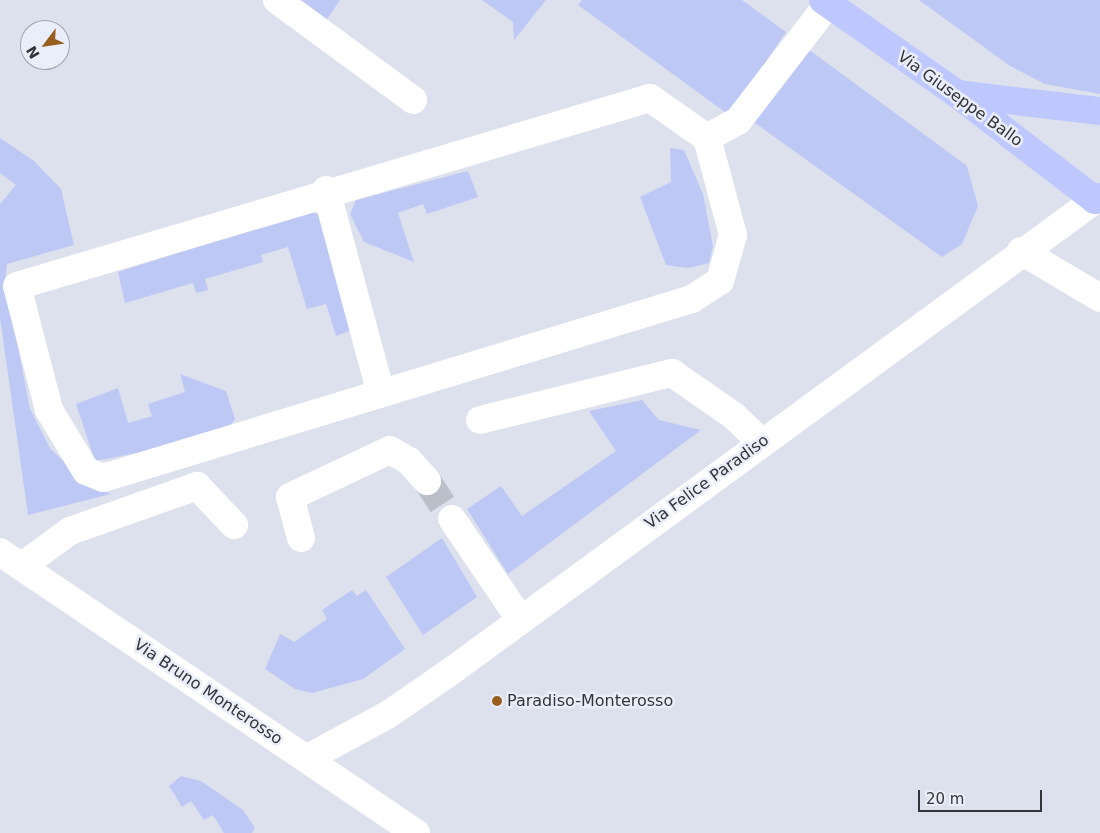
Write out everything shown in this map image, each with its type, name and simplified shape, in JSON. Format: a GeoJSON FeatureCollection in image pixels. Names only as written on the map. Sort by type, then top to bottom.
{"type":"FeatureCollection","features":[{"type":"Feature","properties":{"kind":"main road","name":"Via Giuseppe Ballo"},"geometry":{"type":"LineString","coordinates":[[826,2],[957,94],[1098,199]]}},
{"type":"Feature","properties":{"kind":"main road"},"geometry":{"type":"LineString","coordinates":[[957,94],[1100,111]]}},
{"type":"Feature","properties":{"kind":"street"},"geometry":{"type":"LineString","coordinates":[[277,0],[413,100]]}},
{"type":"Feature","properties":{"kind":"street"},"geometry":{"type":"LineString","coordinates":[[708,138],[738,122],[826,2]]}},
{"type":"Feature","properties":{"kind":"street"},"geometry":{"type":"LineString","coordinates":[[650,98],[708,138],[733,235],[720,281],[692,299],[103,478],[86,471],[49,410],[17,286],[326,190],[650,98]]}},
{"type":"Feature","properties":{"kind":"street"},"geometry":{"type":"LineString","coordinates":[[326,190],[381,394]]}},
{"type":"Feature","properties":{"kind":"street","name":"Via Felice Paradiso"},"geometry":{"type":"LineString","coordinates":[[308,758],[389,714],[1021,251],[1098,199]]}},
{"type":"Feature","properties":{"kind":"street"},"geometry":{"type":"LineString","coordinates":[[1021,251],[1100,298]]}},
{"type":"Feature","properties":{"kind":"street"},"geometry":{"type":"LineString","coordinates":[[480,420],[672,373],[734,416],[761,442]]}},
{"type":"Feature","properties":{"kind":"street"},"geometry":{"type":"LineString","coordinates":[[301,538],[290,497],[390,450],[408,461],[427,481]]}},
{"type":"Feature","properties":{"kind":"street"},"geometry":{"type":"LineString","coordinates":[[11,559],[70,531],[197,486],[234,525]]}},
{"type":"Feature","properties":{"kind":"street"},"geometry":{"type":"LineString","coordinates":[[452,519],[520,619]]}},
{"type":"Feature","properties":{"kind":"street","name":"Via Bruno Monterosso"},"geometry":{"type":"LineString","coordinates":[[11,559],[308,758],[416,833]]}},
{"type":"Feature","properties":{"kind":"shaded area"},"geometry":{"type":"Polygon","coordinates":[[[292,0],[340,0],[323,25],[292,0]]]}},
{"type":"Feature","properties":{"kind":"shaded area"},"geometry":{"type":"Polygon","coordinates":[[[482,0],[546,0],[514,40],[513,22],[482,0]]]}},
{"type":"Feature","properties":{"kind":"shaded area"},"geometry":{"type":"Polygon","coordinates":[[[582,0],[742,0],[786,32],[729,115],[578,5],[582,0]]]}},
{"type":"Feature","properties":{"kind":"shaded area"},"geometry":{"type":"Polygon","coordinates":[[[919,0],[1100,0],[1100,94],[1045,84],[1010,66],[919,0]]]}},
{"type":"Feature","properties":{"kind":"shaded area"},"geometry":{"type":"Polygon","coordinates":[[[804,46],[967,166],[978,206],[962,244],[942,257],[751,120],[804,46]]]}},
{"type":"Feature","properties":{"kind":"shaded area"},"geometry":{"type":"Polygon","coordinates":[[[0,138],[34,161],[61,189],[74,245],[7,264],[5,281],[30,409],[50,448],[85,483],[111,494],[28,515],[0,317],[0,204],[16,185],[0,173],[0,138]]]}},
{"type":"Feature","properties":{"kind":"shaded area"},"geometry":{"type":"Polygon","coordinates":[[[670,148],[684,150],[703,194],[713,246],[709,263],[688,268],[666,265],[640,197],[671,182],[670,148]]]}},
{"type":"Feature","properties":{"kind":"shaded area"},"geometry":{"type":"Polygon","coordinates":[[[468,171],[478,197],[427,214],[423,204],[398,213],[414,262],[364,242],[350,214],[356,200],[468,171]]]}},
{"type":"Feature","properties":{"kind":"shaded area"},"geometry":{"type":"Polygon","coordinates":[[[309,211],[319,215],[354,329],[336,336],[326,304],[307,309],[288,247],[261,255],[263,262],[205,279],[208,290],[196,293],[193,283],[125,303],[118,272],[309,211]]]}},
{"type":"Feature","properties":{"kind":"shaded area"},"geometry":{"type":"Polygon","coordinates":[[[180,374],[226,391],[235,419],[229,428],[163,448],[95,461],[76,404],[118,388],[128,423],[152,416],[148,404],[185,392],[180,374]]]}},
{"type":"Feature","properties":{"kind":"shaded area"},"geometry":{"type":"Polygon","coordinates":[[[642,400],[659,420],[701,430],[508,574],[467,509],[501,486],[522,516],[616,451],[589,411],[642,400]]]}},
{"type":"Feature","properties":{"kind":"shaded area"},"geometry":{"type":"Polygon","coordinates":[[[442,538],[477,597],[423,635],[386,577],[442,538]]]}},
{"type":"Feature","properties":{"kind":"shaded area"},"geometry":{"type":"Polygon","coordinates":[[[352,590],[357,596],[366,590],[405,649],[363,679],[312,693],[295,689],[265,669],[280,634],[294,642],[327,619],[322,610],[352,590]]]}},
{"type":"Feature","properties":{"kind":"shaded area"},"geometry":{"type":"Polygon","coordinates":[[[181,776],[201,781],[243,810],[255,828],[252,833],[224,833],[213,815],[204,820],[191,801],[182,807],[169,786],[181,776]]]}},
{"type":"Feature","properties":{"kind":"tunnel"},"geometry":{"type":"LineString","coordinates":[[427,481],[452,519]]}},
{"type":"Feature","properties":{"kind":"place","name":"Paradiso-Monterosso"},"geometry":{"type":"Point","coordinates":[497,701]}}]}
